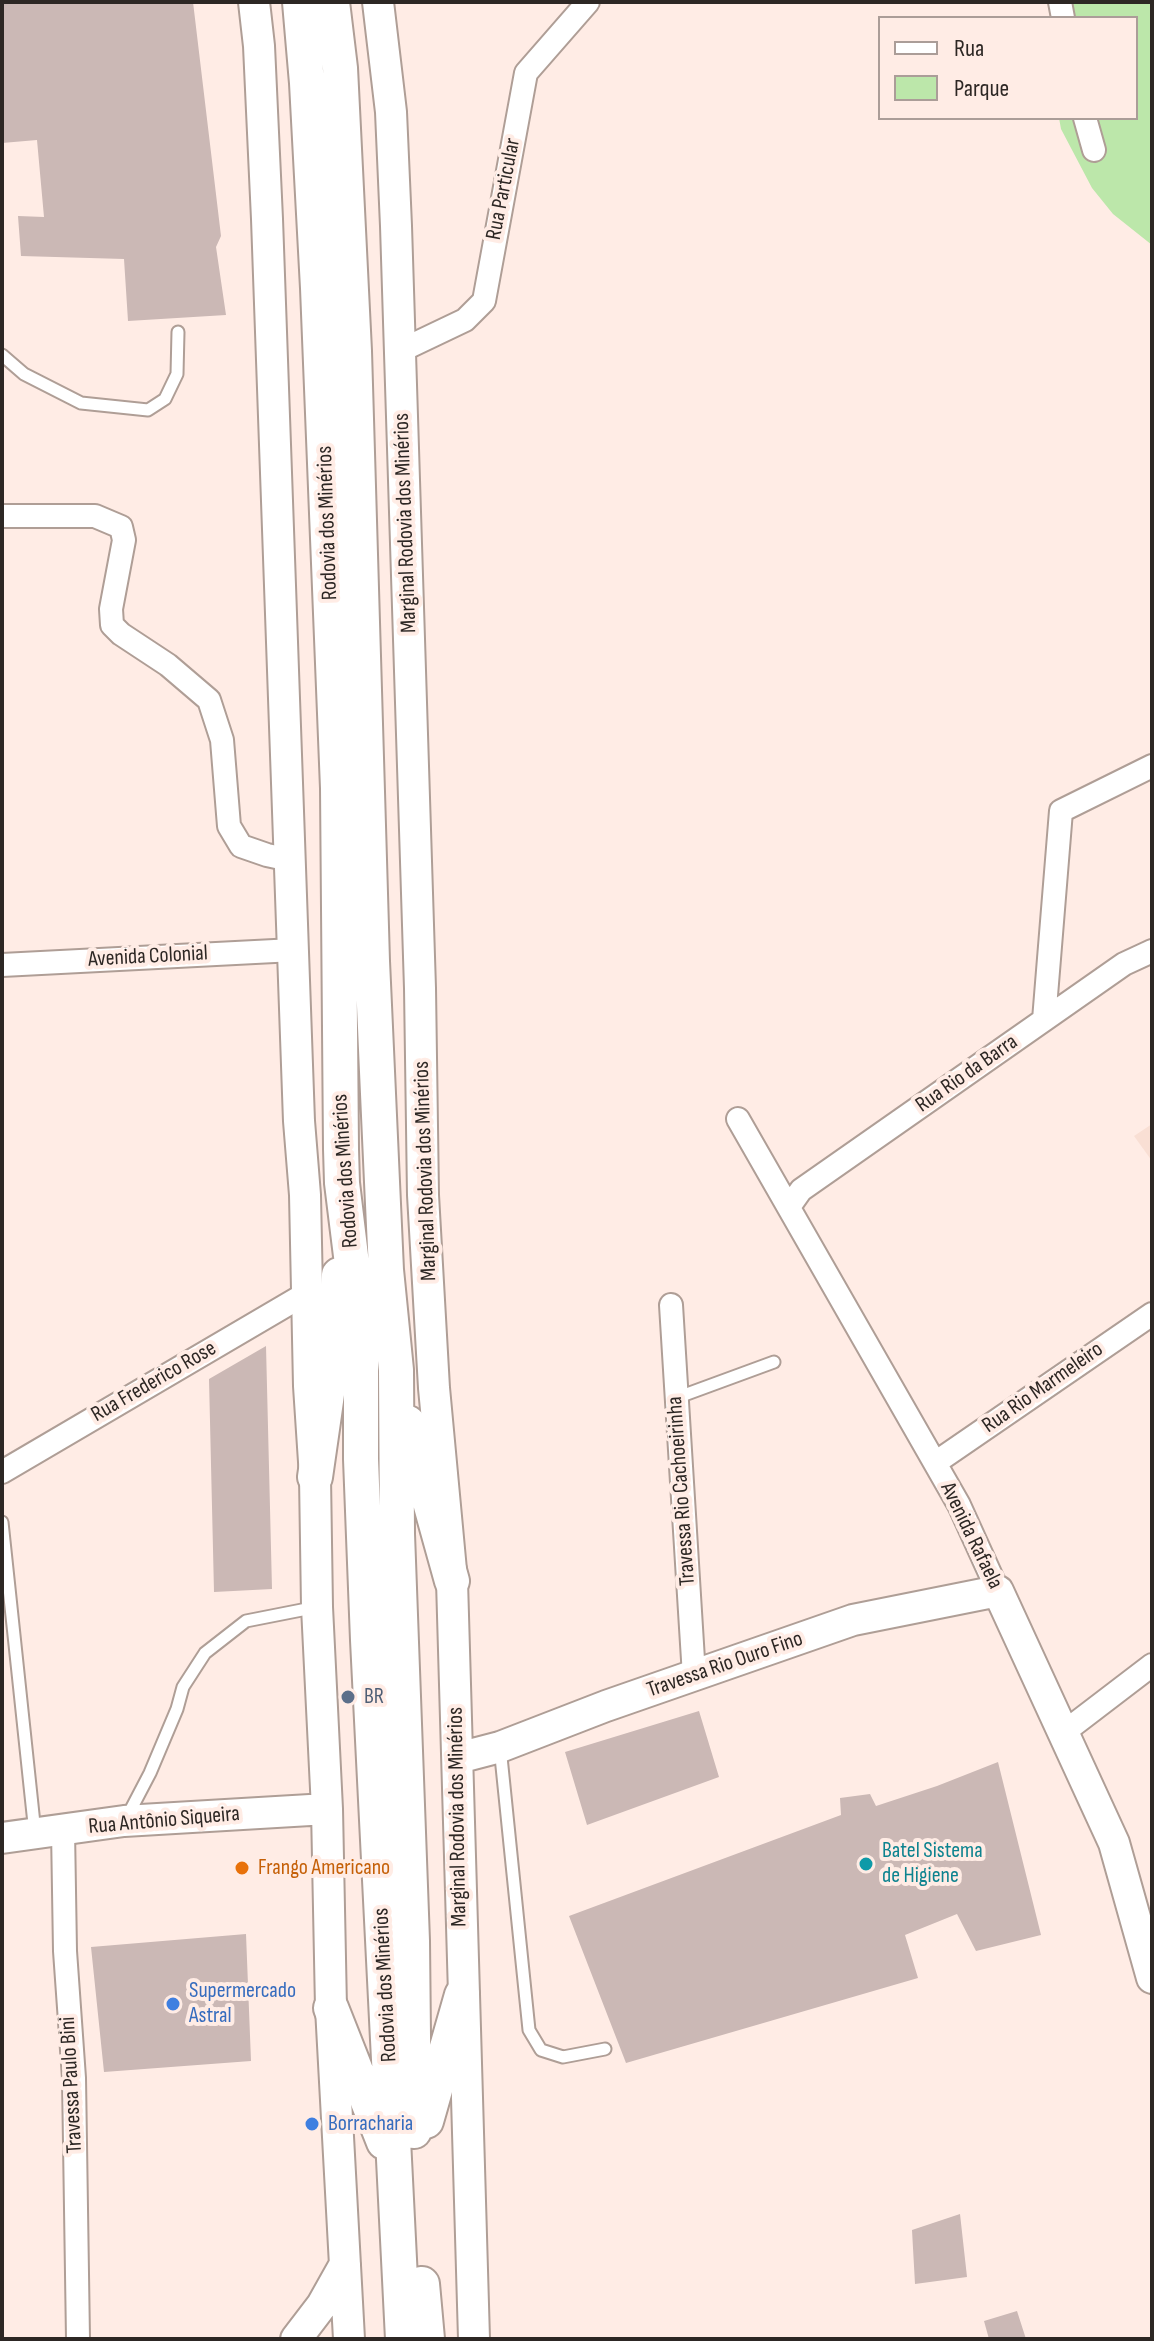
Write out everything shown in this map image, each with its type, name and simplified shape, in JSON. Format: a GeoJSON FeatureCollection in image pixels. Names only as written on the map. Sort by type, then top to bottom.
{"type":"FeatureCollection","features":[{"type":"Feature","properties":{"kind":"main road"},"geometry":{"type":"LineString","coordinates":[[254,2],[259,46],[315,1477],[331,2008],[349,2339]]}},
{"type":"Feature","properties":{"kind":"main road","name":"Rodovia dos Minérios"},"geometry":{"type":"LineString","coordinates":[[300,2],[318,288],[338,788],[342,1183],[361,1337],[361,1459],[366,1580],[405,2162],[418,2240],[427,2339]]}},
{"type":"Feature","properties":{"kind":"main road","name":"Rodovia dos Minérios"},"geometry":{"type":"LineString","coordinates":[[332,2],[340,68],[353,335],[372,961],[386,1270],[396,1377],[397,1534],[407,1762],[403,2339]]}},
{"type":"Feature","properties":{"kind":"main road","name":"Marginal Rodovia dos Minérios"},"geometry":{"type":"LineString","coordinates":[[378,2],[391,112],[420,988],[423,1195],[434,1388],[452,1581],[474,2339]]}},
{"type":"Feature","properties":{"kind":"main road"},"geometry":{"type":"LineString","coordinates":[[315,1477],[330,1373],[339,1278],[342,1183]]}},
{"type":"Feature","properties":{"kind":"main road"},"geometry":{"type":"LineString","coordinates":[[396,1377],[452,1581]]}},
{"type":"Feature","properties":{"kind":"main road","name":"Travessa Rio Ouro Fino"},"geometry":{"type":"LineString","coordinates":[[458,1758],[500,1747],[853,1620],[998,1591]]}},
{"type":"Feature","properties":{"kind":"main road","name":"Avenida Rafaela"},"geometry":{"type":"LineString","coordinates":[[998,1591],[1114,1843],[1152,1978]]}},
{"type":"Feature","properties":{"kind":"main road","name":"Rua Antônio Siqueira"},"geometry":{"type":"LineString","coordinates":[[2,1838],[124,1821],[327,1809]]}},
{"type":"Feature","properties":{"kind":"main road"},"geometry":{"type":"LineString","coordinates":[[405,2162],[462,1995]]}},
{"type":"Feature","properties":{"kind":"main road"},"geometry":{"type":"LineString","coordinates":[[331,2008],[405,2162]]}},
{"type":"Feature","properties":{"kind":"main road"},"geometry":{"type":"LineString","coordinates":[[296,2339],[322,2305],[346,2262]]}},
{"type":"Feature","properties":{"kind":"street","name":"Rua Particular"},"geometry":{"type":"LineString","coordinates":[[400,351],[465,320],[484,301],[526,73],[588,2]]}},
{"type":"Feature","properties":{"kind":"street"},"geometry":{"type":"LineString","coordinates":[[1086,120],[1094,150]]}},
{"type":"Feature","properties":{"kind":"street"},"geometry":{"type":"LineString","coordinates":[[2,516],[95,516],[121,527],[124,540],[111,609],[112,625],[168,665],[209,700],[222,740],[229,826],[241,846],[290,860]]}},
{"type":"Feature","properties":{"kind":"street"},"geometry":{"type":"LineString","coordinates":[[1044,1020],[1061,811],[1152,766]]}},
{"type":"Feature","properties":{"kind":"street","name":"Avenida Colonial"},"geometry":{"type":"LineString","coordinates":[[2,965],[294,950]]}},
{"type":"Feature","properties":{"kind":"street","name":"Rua Rio da Barra"},"geometry":{"type":"LineString","coordinates":[[789,1207],[801,1190],[1124,964],[1152,951]]}},
{"type":"Feature","properties":{"kind":"street","name":"Avenida Rafaela"},"geometry":{"type":"LineString","coordinates":[[738,1119],[959,1505],[998,1591]]}},
{"type":"Feature","properties":{"kind":"street","name":"Rua Frederico Rose"},"geometry":{"type":"LineString","coordinates":[[2,1472],[307,1293]]}},
{"type":"Feature","properties":{"kind":"street","name":"Travessa Rio Cachoeirinha"},"geometry":{"type":"LineString","coordinates":[[671,1305],[694,1676]]}},
{"type":"Feature","properties":{"kind":"street","name":"Rua Rio Marmeleiro"},"geometry":{"type":"LineString","coordinates":[[935,1463],[1152,1314]]}},
{"type":"Feature","properties":{"kind":"street"},"geometry":{"type":"LineString","coordinates":[[1063,1733],[1152,1665]]}},
{"type":"Feature","properties":{"kind":"street","name":"Travessa Paulo Bini"},"geometry":{"type":"LineString","coordinates":[[49,1832],[65,1951],[74,2078],[78,2339]]}},
{"type":"Feature","properties":{"kind":"lane"},"geometry":{"type":"LineString","coordinates":[[2,355],[24,374],[81,403],[148,410],[165,399],[177,374],[178,332]]}},
{"type":"Feature","properties":{"kind":"lane"},"geometry":{"type":"LineString","coordinates":[[676,1398],[774,1362]]}},
{"type":"Feature","properties":{"kind":"lane"},"geometry":{"type":"LineString","coordinates":[[2,1522],[49,1832]]}},
{"type":"Feature","properties":{"kind":"lane"},"geometry":{"type":"LineString","coordinates":[[124,1821],[150,1773],[183,1687],[205,1653],[246,1621],[317,1607]]}},
{"type":"Feature","properties":{"kind":"lane"},"geometry":{"type":"LineString","coordinates":[[500,1747],[529,2030],[541,2050],[563,2057],[605,2049]]}},
{"type":"Feature","properties":{"kind":"shaded area"},"geometry":{"type":"Polygon","coordinates":[[[1152,1124],[1152,1161],[1134,1136],[1152,1124]]]}},
{"type":"Feature","properties":{"kind":"green space"},"geometry":{"type":"Polygon","coordinates":[[[1057,2],[1152,2],[1152,245],[1113,214],[1092,188],[1061,129],[1059,120],[1138,120],[1138,16],[1057,16],[1057,2]]]}},
{"type":"Feature","properties":{"kind":"building"},"geometry":{"type":"Polygon","coordinates":[[[2,2],[193,2],[221,236],[216,247],[226,315],[128,321],[124,259],[21,256],[18,216],[44,217],[37,140],[2,143],[2,2]]]}},
{"type":"Feature","properties":{"kind":"building"},"geometry":{"type":"Polygon","coordinates":[[[266,1346],[272,1589],[214,1592],[209,1379],[266,1346]]]}},
{"type":"Feature","properties":{"kind":"building"},"geometry":{"type":"Polygon","coordinates":[[[699,1711],[719,1777],[587,1825],[565,1752],[699,1711]]]}},
{"type":"Feature","properties":{"kind":"building","name":"Batel Sistema de Higiene"},"geometry":{"type":"Polygon","coordinates":[[[998,1762],[1041,1935],[976,1951],[957,1914],[905,1935],[918,1978],[626,2063],[569,1916],[841,1815],[840,1798],[870,1794],[876,1806],[998,1762]]]}},
{"type":"Feature","properties":{"kind":"building","name":"Supermercado Astral"},"geometry":{"type":"Polygon","coordinates":[[[246,1934],[251,2061],[104,2072],[91,1947],[246,1934]]]}},
{"type":"Feature","properties":{"kind":"building"},"geometry":{"type":"Polygon","coordinates":[[[960,2214],[967,2277],[915,2284],[912,2230],[960,2214]]]}},
{"type":"Feature","properties":{"kind":"building"},"geometry":{"type":"Polygon","coordinates":[[[1017,2311],[1026,2339],[989,2339],[984,2321],[1017,2311]]]}},
{"type":"Feature","properties":{"kind":"place","name":"BR"},"geometry":{"type":"Point","coordinates":[348,1697]}},
{"type":"Feature","properties":{"kind":"place","name":"Batel Sistema de Higiene"},"geometry":{"type":"Point","coordinates":[866,1864]}},
{"type":"Feature","properties":{"kind":"place","name":"Frango Americano"},"geometry":{"type":"Point","coordinates":[242,1868]}},
{"type":"Feature","properties":{"kind":"place","name":"Supermercado Astral"},"geometry":{"type":"Point","coordinates":[173,2004]}},
{"type":"Feature","properties":{"kind":"place","name":"Borracharia"},"geometry":{"type":"Point","coordinates":[312,2124]}}]}
